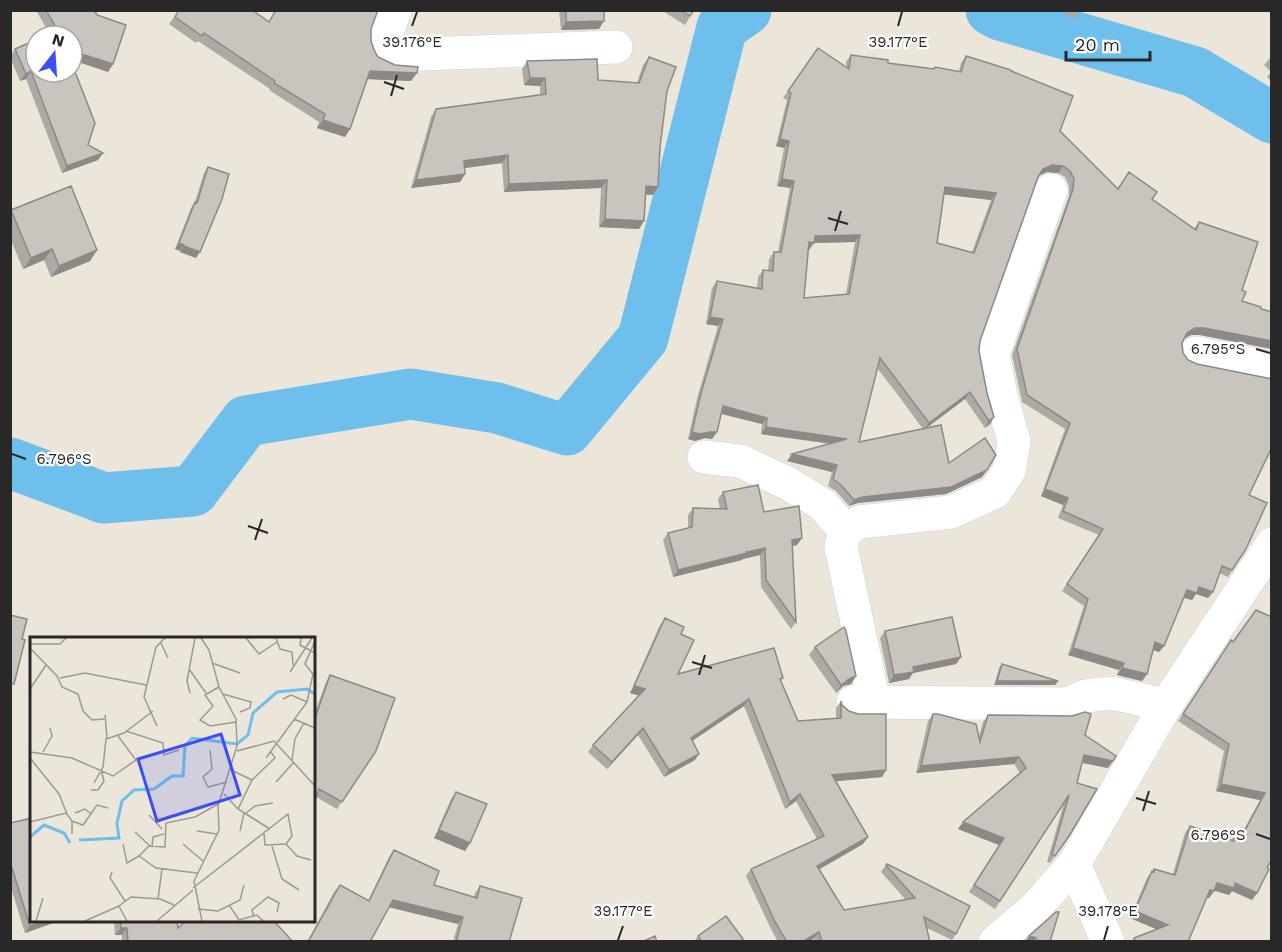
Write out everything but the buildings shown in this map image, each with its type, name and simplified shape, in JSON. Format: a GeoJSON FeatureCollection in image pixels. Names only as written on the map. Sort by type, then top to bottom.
{"type":"FeatureCollection","features":[{"type":"Feature","properties":{"kind":"street"},"geometry":{"type":"LineString","coordinates":[[395,10],[383,43],[386,51],[396,55],[615,47]]}},
{"type":"Feature","properties":{"kind":"street"},"geometry":{"type":"LineString","coordinates":[[1051,190],[993,354],[1000,396],[1014,441],[1009,471],[995,492],[951,512],[860,522],[845,530],[841,547],[863,702],[1067,704],[1085,696],[1111,693],[1166,705]]}},
{"type":"Feature","properties":{"kind":"street"},"geometry":{"type":"LineString","coordinates":[[1196,353],[1272,369]]}},
{"type":"Feature","properties":{"kind":"street"},"geometry":{"type":"LineString","coordinates":[[704,457],[740,461],[789,484],[822,504],[845,530]]}},
{"type":"Feature","properties":{"kind":"street"},"geometry":{"type":"LineString","coordinates":[[995,942],[1036,906],[1074,864],[1166,705],[1269,554]]}},
{"type":"Feature","properties":{"kind":"street"},"geometry":{"type":"LineString","coordinates":[[1074,864],[1108,942]]}},
{"type":"Feature","properties":{"kind":"waterway"},"geometry":{"type":"LineString","coordinates":[[10,463],[104,498],[193,491],[246,421],[411,394],[497,408],[567,430],[643,338],[722,27],[746,10]]}},
{"type":"Feature","properties":{"kind":"waterway"},"geometry":{"type":"LineString","coordinates":[[991,10],[1000,15],[1195,72],[1272,118]]}}]}
